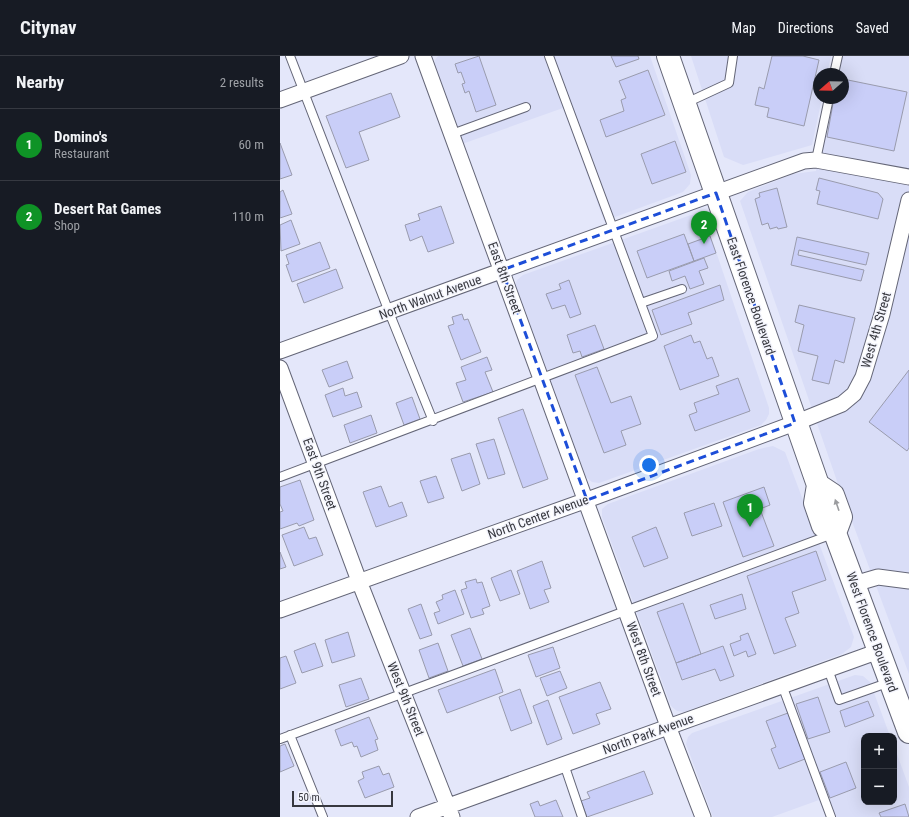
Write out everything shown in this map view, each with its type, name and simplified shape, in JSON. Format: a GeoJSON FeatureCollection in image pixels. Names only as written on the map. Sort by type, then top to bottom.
{"type":"FeatureCollection","features":[{"type":"Feature","properties":{"kind":"main road","name":"East Florence Boulevard"},"geometry":{"type":"LineString","coordinates":[[668,56],[795,423]]}},
{"type":"Feature","properties":{"kind":"main road","name":"West Florence Boulevard"},"geometry":{"type":"LineString","coordinates":[[795,423],[818,486],[815,503],[823,526],[835,533],[909,732]]}},
{"type":"Feature","properties":{"kind":"street"},"geometry":{"type":"LineString","coordinates":[[280,100],[402,56]]}},
{"type":"Feature","properties":{"kind":"street","name":"East 8th Street"},"geometry":{"type":"LineString","coordinates":[[423,56],[586,500]]}},
{"type":"Feature","properties":{"kind":"street","name":"North Walnut Avenue"},"geometry":{"type":"LineString","coordinates":[[280,352],[792,164],[816,160],[909,177]]}},
{"type":"Feature","properties":{"kind":"street","name":"West 4th Street"},"geometry":{"type":"LineString","coordinates":[[795,423],[842,404],[854,394],[860,383],[876,338],[909,200]]}},
{"type":"Feature","properties":{"kind":"street","name":"East 9th Street"},"geometry":{"type":"LineString","coordinates":[[280,368],[359,581]]}},
{"type":"Feature","properties":{"kind":"street","name":"North Center Avenue"},"geometry":{"type":"LineString","coordinates":[[280,610],[795,423]]}},
{"type":"Feature","properties":{"kind":"street","name":"West 8th Street"},"geometry":{"type":"LineString","coordinates":[[586,500],[668,726],[703,817]]}},
{"type":"Feature","properties":{"kind":"street"},"geometry":{"type":"LineString","coordinates":[[854,584],[878,577],[909,581]]}},
{"type":"Feature","properties":{"kind":"street","name":"West 9th Street"},"geometry":{"type":"LineString","coordinates":[[359,581],[450,812]]}},
{"type":"Feature","properties":{"kind":"street","name":"North Park Avenue"},"geometry":{"type":"LineString","coordinates":[[418,817],[450,812],[564,764],[828,668],[879,651]]}},
{"type":"Feature","properties":{"kind":"lane"},"geometry":{"type":"LineString","coordinates":[[290,56],[388,312],[433,421]]}},
{"type":"Feature","properties":{"kind":"lane"},"geometry":{"type":"LineString","coordinates":[[280,477],[433,421],[653,336],[615,230],[549,56]]}},
{"type":"Feature","properties":{"kind":"lane"},"geometry":{"type":"LineString","coordinates":[[685,103],[729,83],[733,56]]}},
{"type":"Feature","properties":{"kind":"lane"},"geometry":{"type":"LineString","coordinates":[[835,68],[838,56]]}},
{"type":"Feature","properties":{"kind":"lane"},"geometry":{"type":"LineString","coordinates":[[816,160],[828,104]]}},
{"type":"Feature","properties":{"kind":"lane"},"geometry":{"type":"LineString","coordinates":[[452,134],[526,107]]}},
{"type":"Feature","properties":{"kind":"lane"},"geometry":{"type":"LineString","coordinates":[[641,303],[682,289]]}},
{"type":"Feature","properties":{"kind":"lane"},"geometry":{"type":"LineString","coordinates":[[280,739],[835,533]]}},
{"type":"Feature","properties":{"kind":"lane"},"geometry":{"type":"LineString","coordinates":[[828,668],[839,700],[890,682]]}},
{"type":"Feature","properties":{"kind":"lane"},"geometry":{"type":"LineString","coordinates":[[782,685],[831,817]]}},
{"type":"Feature","properties":{"kind":"lane"},"geometry":{"type":"LineString","coordinates":[[290,735],[324,817]]}},
{"type":"Feature","properties":{"kind":"lane"},"geometry":{"type":"LineString","coordinates":[[564,764],[582,817]]}},
{"type":"Feature","properties":{"kind":"highlighted area"},"geometry":{"type":"Polygon","coordinates":[[[716,193],[795,423],[587,500],[502,270],[716,193]]]}},
{"type":"Feature","properties":{"kind":"shaded area"},"geometry":{"type":"Polygon","coordinates":[[[438,56],[650,56],[691,175],[690,184],[683,192],[604,221],[563,108],[462,144],[434,68],[435,60],[438,56]]]}},
{"type":"Feature","properties":{"kind":"shaded area"},"geometry":{"type":"Polygon","coordinates":[[[691,56],[831,56],[828,68],[813,68],[813,104],[821,104],[812,145],[743,165],[724,157],[691,56]]]}},
{"type":"Feature","properties":{"kind":"shaded area"},"geometry":{"type":"Polygon","coordinates":[[[841,56],[909,56],[909,674],[838,484],[740,201],[748,192],[793,174],[816,171],[831,104],[849,104],[849,68],[838,68],[841,56]]]}},
{"type":"Feature","properties":{"kind":"shaded area"},"geometry":{"type":"Polygon","coordinates":[[[691,215],[700,216],[706,222],[769,408],[769,414],[761,425],[599,483],[592,482],[585,476],[515,286],[517,280],[523,275],[691,215]]]}},
{"type":"Feature","properties":{"kind":"shaded area"},"geometry":{"type":"Polygon","coordinates":[[[773,446],[785,452],[854,637],[851,647],[842,654],[684,712],[677,711],[671,706],[602,517],[602,509],[608,504],[759,449],[773,446]]]}},
{"type":"Feature","properties":{"kind":"shaded area"},"geometry":{"type":"Polygon","coordinates":[[[855,675],[863,676],[870,682],[889,733],[861,733],[861,805],[897,805],[897,754],[909,787],[909,817],[826,817],[819,800],[772,817],[713,817],[686,744],[688,737],[692,733],[855,675]]]}},
{"type":"Feature","properties":{"kind":"building"},"geometry":{"type":"Polygon","coordinates":[[[479,56],[496,105],[476,112],[469,91],[465,93],[462,84],[465,83],[461,72],[458,73],[455,64],[479,56]]]}},
{"type":"Feature","properties":{"kind":"building"},"geometry":{"type":"Polygon","coordinates":[[[611,56],[638,56],[639,59],[616,67],[611,56]]]}},
{"type":"Feature","properties":{"kind":"building"},"geometry":{"type":"Polygon","coordinates":[[[772,56],[803,56],[819,60],[817,68],[813,68],[813,86],[804,126],[767,117],[769,108],[755,105],[759,87],[764,89],[772,56]]]}},
{"type":"Feature","properties":{"kind":"building"},"geometry":{"type":"Polygon","coordinates":[[[648,70],[665,115],[606,137],[600,120],[624,111],[621,100],[626,98],[619,81],[648,70]]]}},
{"type":"Feature","properties":{"kind":"building"},"geometry":{"type":"Polygon","coordinates":[[[849,80],[907,92],[894,151],[827,137],[833,104],[849,104],[849,80]]]}},
{"type":"Feature","properties":{"kind":"building"},"geometry":{"type":"Polygon","coordinates":[[[391,93],[400,117],[359,132],[369,160],[346,168],[326,116],[391,93]]]}},
{"type":"Feature","properties":{"kind":"building"},"geometry":{"type":"Polygon","coordinates":[[[675,141],[686,172],[652,184],[641,154],[675,141]]]}},
{"type":"Feature","properties":{"kind":"building"},"geometry":{"type":"Polygon","coordinates":[[[280,143],[292,175],[280,179],[280,143]]]}},
{"type":"Feature","properties":{"kind":"building"},"geometry":{"type":"Polygon","coordinates":[[[819,178],[878,193],[883,199],[878,219],[817,204],[820,191],[816,190],[819,178]]]}},
{"type":"Feature","properties":{"kind":"building"},"geometry":{"type":"Polygon","coordinates":[[[777,188],[787,227],[770,229],[768,223],[762,225],[755,199],[760,197],[759,193],[777,188]]]}},
{"type":"Feature","properties":{"kind":"building"},"geometry":{"type":"Polygon","coordinates":[[[283,190],[292,214],[280,218],[280,192],[283,190]]]}},
{"type":"Feature","properties":{"kind":"building"},"geometry":{"type":"Polygon","coordinates":[[[441,206],[454,243],[428,252],[422,236],[410,241],[405,225],[420,220],[418,214],[441,206]]]}},
{"type":"Feature","properties":{"kind":"building"},"geometry":{"type":"Polygon","coordinates":[[[291,220],[300,244],[281,251],[280,225],[291,220]]]}},
{"type":"Feature","properties":{"kind":"building"},"geometry":{"type":"Polygon","coordinates":[[[684,234],[694,261],[647,278],[637,251],[684,234]]]}},
{"type":"Feature","properties":{"kind":"building"},"geometry":{"type":"Polygon","coordinates":[[[710,236],[716,253],[694,261],[688,244],[710,236]]]}},
{"type":"Feature","properties":{"kind":"building"},"geometry":{"type":"Polygon","coordinates":[[[797,237],[869,253],[866,265],[799,250],[798,255],[864,270],[861,281],[791,265],[797,237]]]}},
{"type":"Feature","properties":{"kind":"building"},"geometry":{"type":"Polygon","coordinates":[[[320,242],[330,268],[292,282],[286,265],[289,264],[286,255],[320,242]]]}},
{"type":"Feature","properties":{"kind":"building"},"geometry":{"type":"Polygon","coordinates":[[[704,258],[708,268],[699,271],[704,284],[690,289],[685,276],[672,281],[669,271],[704,258]]]}},
{"type":"Feature","properties":{"kind":"building"},"geometry":{"type":"Polygon","coordinates":[[[336,269],[343,288],[304,303],[297,284],[336,269]]]}},
{"type":"Feature","properties":{"kind":"building"},"geometry":{"type":"Polygon","coordinates":[[[569,280],[581,314],[570,318],[565,305],[552,309],[546,294],[561,289],[559,284],[569,280]]]}},
{"type":"Feature","properties":{"kind":"building"},"geometry":{"type":"Polygon","coordinates":[[[720,285],[724,300],[688,313],[692,324],[661,335],[652,310],[720,285]]]}},
{"type":"Feature","properties":{"kind":"building"},"geometry":{"type":"Polygon","coordinates":[[[799,305],[855,318],[844,363],[835,360],[829,384],[812,380],[818,356],[798,351],[804,325],[795,322],[799,305]]]}},
{"type":"Feature","properties":{"kind":"building"},"geometry":{"type":"Polygon","coordinates":[[[462,314],[464,320],[468,319],[481,352],[461,360],[448,326],[454,324],[452,317],[462,314]]]}},
{"type":"Feature","properties":{"kind":"building"},"geometry":{"type":"Polygon","coordinates":[[[595,325],[604,349],[582,357],[580,351],[573,353],[567,335],[595,325]]]}},
{"type":"Feature","properties":{"kind":"building"},"geometry":{"type":"Polygon","coordinates":[[[691,335],[694,343],[700,341],[707,359],[712,357],[719,376],[680,390],[664,346],[691,335]]]}},
{"type":"Feature","properties":{"kind":"building"},"geometry":{"type":"Polygon","coordinates":[[[487,357],[492,370],[485,372],[493,392],[463,402],[456,383],[466,380],[461,367],[487,357]]]}},
{"type":"Feature","properties":{"kind":"building"},"geometry":{"type":"Polygon","coordinates":[[[347,361],[353,378],[329,387],[322,370],[347,361]]]}},
{"type":"Feature","properties":{"kind":"building"},"geometry":{"type":"Polygon","coordinates":[[[597,367],[611,403],[631,396],[641,424],[621,431],[626,445],[604,453],[575,375],[597,367]]]}},
{"type":"Feature","properties":{"kind":"building"},"geometry":{"type":"Polygon","coordinates":[[[909,370],[909,448],[907,451],[869,422],[909,370]]]}},
{"type":"Feature","properties":{"kind":"building"},"geometry":{"type":"Polygon","coordinates":[[[738,378],[750,411],[695,431],[689,415],[697,412],[694,403],[719,394],[716,386],[738,378]]]}},
{"type":"Feature","properties":{"kind":"building"},"geometry":{"type":"Polygon","coordinates":[[[343,388],[345,396],[357,392],[362,407],[333,417],[325,395],[343,388]]]}},
{"type":"Feature","properties":{"kind":"building"},"geometry":{"type":"Polygon","coordinates":[[[412,397],[420,419],[404,425],[396,403],[412,397]]]}},
{"type":"Feature","properties":{"kind":"building"},"geometry":{"type":"Polygon","coordinates":[[[523,409],[548,479],[523,488],[498,418],[523,409]]]}},
{"type":"Feature","properties":{"kind":"building"},"geometry":{"type":"Polygon","coordinates":[[[371,415],[377,433],[350,443],[344,425],[371,415]]]}},
{"type":"Feature","properties":{"kind":"building"},"geometry":{"type":"Polygon","coordinates":[[[494,439],[505,474],[488,479],[476,444],[494,439]]]}},
{"type":"Feature","properties":{"kind":"building"},"geometry":{"type":"Polygon","coordinates":[[[470,453],[480,484],[462,491],[451,459],[470,453]]]}},
{"type":"Feature","properties":{"kind":"building"},"geometry":{"type":"Polygon","coordinates":[[[436,476],[444,498],[428,503],[420,481],[436,476]]]}},
{"type":"Feature","properties":{"kind":"building"},"geometry":{"type":"Polygon","coordinates":[[[300,480],[314,520],[299,526],[297,523],[280,529],[280,512],[283,511],[280,504],[280,487],[300,480]]]}},
{"type":"Feature","properties":{"kind":"building"},"geometry":{"type":"Polygon","coordinates":[[[381,486],[389,507],[402,502],[407,516],[376,527],[363,492],[381,486]]]}},
{"type":"Feature","properties":{"kind":"building"},"geometry":{"type":"Polygon","coordinates":[[[764,487],[770,505],[760,509],[774,546],[743,557],[723,502],[764,487]]]}},
{"type":"Feature","properties":{"kind":"building"},"geometry":{"type":"Polygon","coordinates":[[[714,503],[722,526],[692,536],[684,513],[714,503]]]}},
{"type":"Feature","properties":{"kind":"building"},"geometry":{"type":"Polygon","coordinates":[[[304,527],[309,539],[316,537],[323,555],[294,566],[282,535],[304,527]]]}},
{"type":"Feature","properties":{"kind":"building"},"geometry":{"type":"Polygon","coordinates":[[[656,527],[668,558],[644,567],[632,537],[656,527]]]}},
{"type":"Feature","properties":{"kind":"building"},"geometry":{"type":"Polygon","coordinates":[[[816,551],[826,580],[792,592],[799,613],[785,618],[796,646],[774,654],[747,576],[816,551]]]}},
{"type":"Feature","properties":{"kind":"building"},"geometry":{"type":"Polygon","coordinates":[[[280,552],[286,567],[280,569],[280,552]]]}},
{"type":"Feature","properties":{"kind":"building"},"geometry":{"type":"Polygon","coordinates":[[[542,561],[551,588],[544,590],[549,602],[530,609],[517,571],[542,561]]]}},
{"type":"Feature","properties":{"kind":"building"},"geometry":{"type":"Polygon","coordinates":[[[511,570],[520,594],[500,601],[491,578],[511,570]]]}},
{"type":"Feature","properties":{"kind":"building"},"geometry":{"type":"Polygon","coordinates":[[[476,579],[477,583],[482,582],[490,606],[482,609],[484,614],[471,618],[461,590],[467,588],[465,582],[476,579]]]}},
{"type":"Feature","properties":{"kind":"building"},"geometry":{"type":"Polygon","coordinates":[[[455,590],[464,614],[438,624],[434,613],[440,611],[436,602],[443,599],[442,595],[455,590]]]}},
{"type":"Feature","properties":{"kind":"building"},"geometry":{"type":"Polygon","coordinates":[[[742,594],[746,609],[715,619],[710,605],[742,594]]]}},
{"type":"Feature","properties":{"kind":"building"},"geometry":{"type":"Polygon","coordinates":[[[683,603],[701,654],[676,663],[657,612],[683,603]]]}},
{"type":"Feature","properties":{"kind":"building"},"geometry":{"type":"Polygon","coordinates":[[[421,604],[432,635],[420,639],[408,609],[421,604]]]}},
{"type":"Feature","properties":{"kind":"building"},"geometry":{"type":"Polygon","coordinates":[[[470,628],[482,659],[463,666],[451,635],[470,628]]]}},
{"type":"Feature","properties":{"kind":"building"},"geometry":{"type":"Polygon","coordinates":[[[348,632],[355,656],[332,663],[325,640],[348,632]]]}},
{"type":"Feature","properties":{"kind":"building"},"geometry":{"type":"Polygon","coordinates":[[[748,633],[756,654],[748,657],[746,651],[734,656],[730,644],[741,640],[740,636],[748,633]]]}},
{"type":"Feature","properties":{"kind":"building"},"geometry":{"type":"Polygon","coordinates":[[[315,643],[323,666],[302,673],[294,651],[315,643]]]}},
{"type":"Feature","properties":{"kind":"building"},"geometry":{"type":"Polygon","coordinates":[[[438,643],[448,671],[429,678],[419,650],[438,643]]]}},
{"type":"Feature","properties":{"kind":"building"},"geometry":{"type":"Polygon","coordinates":[[[723,646],[734,676],[720,681],[715,669],[682,680],[676,663],[723,646]]]}},
{"type":"Feature","properties":{"kind":"building"},"geometry":{"type":"Polygon","coordinates":[[[553,647],[560,668],[536,677],[528,655],[553,647]]]}},
{"type":"Feature","properties":{"kind":"building"},"geometry":{"type":"Polygon","coordinates":[[[286,656],[296,683],[280,689],[280,658],[286,656]]]}},
{"type":"Feature","properties":{"kind":"building"},"geometry":{"type":"Polygon","coordinates":[[[495,669],[503,692],[447,713],[438,690],[495,669]]]}},
{"type":"Feature","properties":{"kind":"building"},"geometry":{"type":"Polygon","coordinates":[[[560,671],[567,688],[547,696],[540,678],[560,671]]]}},
{"type":"Feature","properties":{"kind":"building"},"geometry":{"type":"Polygon","coordinates":[[[361,678],[369,699],[346,707],[339,685],[361,678]]]}},
{"type":"Feature","properties":{"kind":"building"},"geometry":{"type":"Polygon","coordinates":[[[600,682],[611,709],[596,714],[600,724],[573,734],[559,697],[600,682]]]}},
{"type":"Feature","properties":{"kind":"building"},"geometry":{"type":"Polygon","coordinates":[[[520,689],[532,723],[511,731],[499,697],[520,689]]]}},
{"type":"Feature","properties":{"kind":"building"},"geometry":{"type":"Polygon","coordinates":[[[818,697],[830,732],[808,739],[796,704],[818,697]]]}},
{"type":"Feature","properties":{"kind":"building"},"geometry":{"type":"Polygon","coordinates":[[[548,700],[562,739],[547,745],[533,706],[548,700]]]}},
{"type":"Feature","properties":{"kind":"building"},"geometry":{"type":"Polygon","coordinates":[[[868,701],[874,716],[845,727],[840,711],[868,701]]]}},
{"type":"Feature","properties":{"kind":"building"},"geometry":{"type":"Polygon","coordinates":[[[788,713],[805,759],[779,769],[771,749],[776,747],[766,721],[788,713]]]}},
{"type":"Feature","properties":{"kind":"building"},"geometry":{"type":"Polygon","coordinates":[[[369,717],[378,739],[375,740],[378,750],[361,757],[357,746],[354,747],[352,742],[341,746],[335,730],[369,717]]]}},
{"type":"Feature","properties":{"kind":"building"},"geometry":{"type":"Polygon","coordinates":[[[285,744],[294,766],[280,772],[280,746],[285,744]]]}},
{"type":"Feature","properties":{"kind":"building"},"geometry":{"type":"Polygon","coordinates":[[[846,762],[856,788],[830,798],[820,772],[846,762]]]}},
{"type":"Feature","properties":{"kind":"building"},"geometry":{"type":"Polygon","coordinates":[[[379,766],[383,775],[389,773],[394,787],[365,798],[358,781],[364,778],[362,772],[379,766]]]}},
{"type":"Feature","properties":{"kind":"building"},"geometry":{"type":"Polygon","coordinates":[[[644,771],[653,794],[587,817],[581,801],[590,798],[587,792],[644,771]]]}},
{"type":"Feature","properties":{"kind":"building"},"geometry":{"type":"Polygon","coordinates":[[[556,800],[563,817],[535,817],[530,804],[538,801],[540,806],[556,800]]]}},
{"type":"Feature","properties":{"kind":"building"},"geometry":{"type":"Polygon","coordinates":[[[905,804],[909,817],[881,817],[879,813],[905,804]]]}},
{"type":"Feature","properties":{"kind":"place","name":"Desert Rat Games"},"geometry":{"type":"Point","coordinates":[704,244]}},
{"type":"Feature","properties":{"kind":"place","name":"Domino's"},"geometry":{"type":"Point","coordinates":[750,527]}}]}
